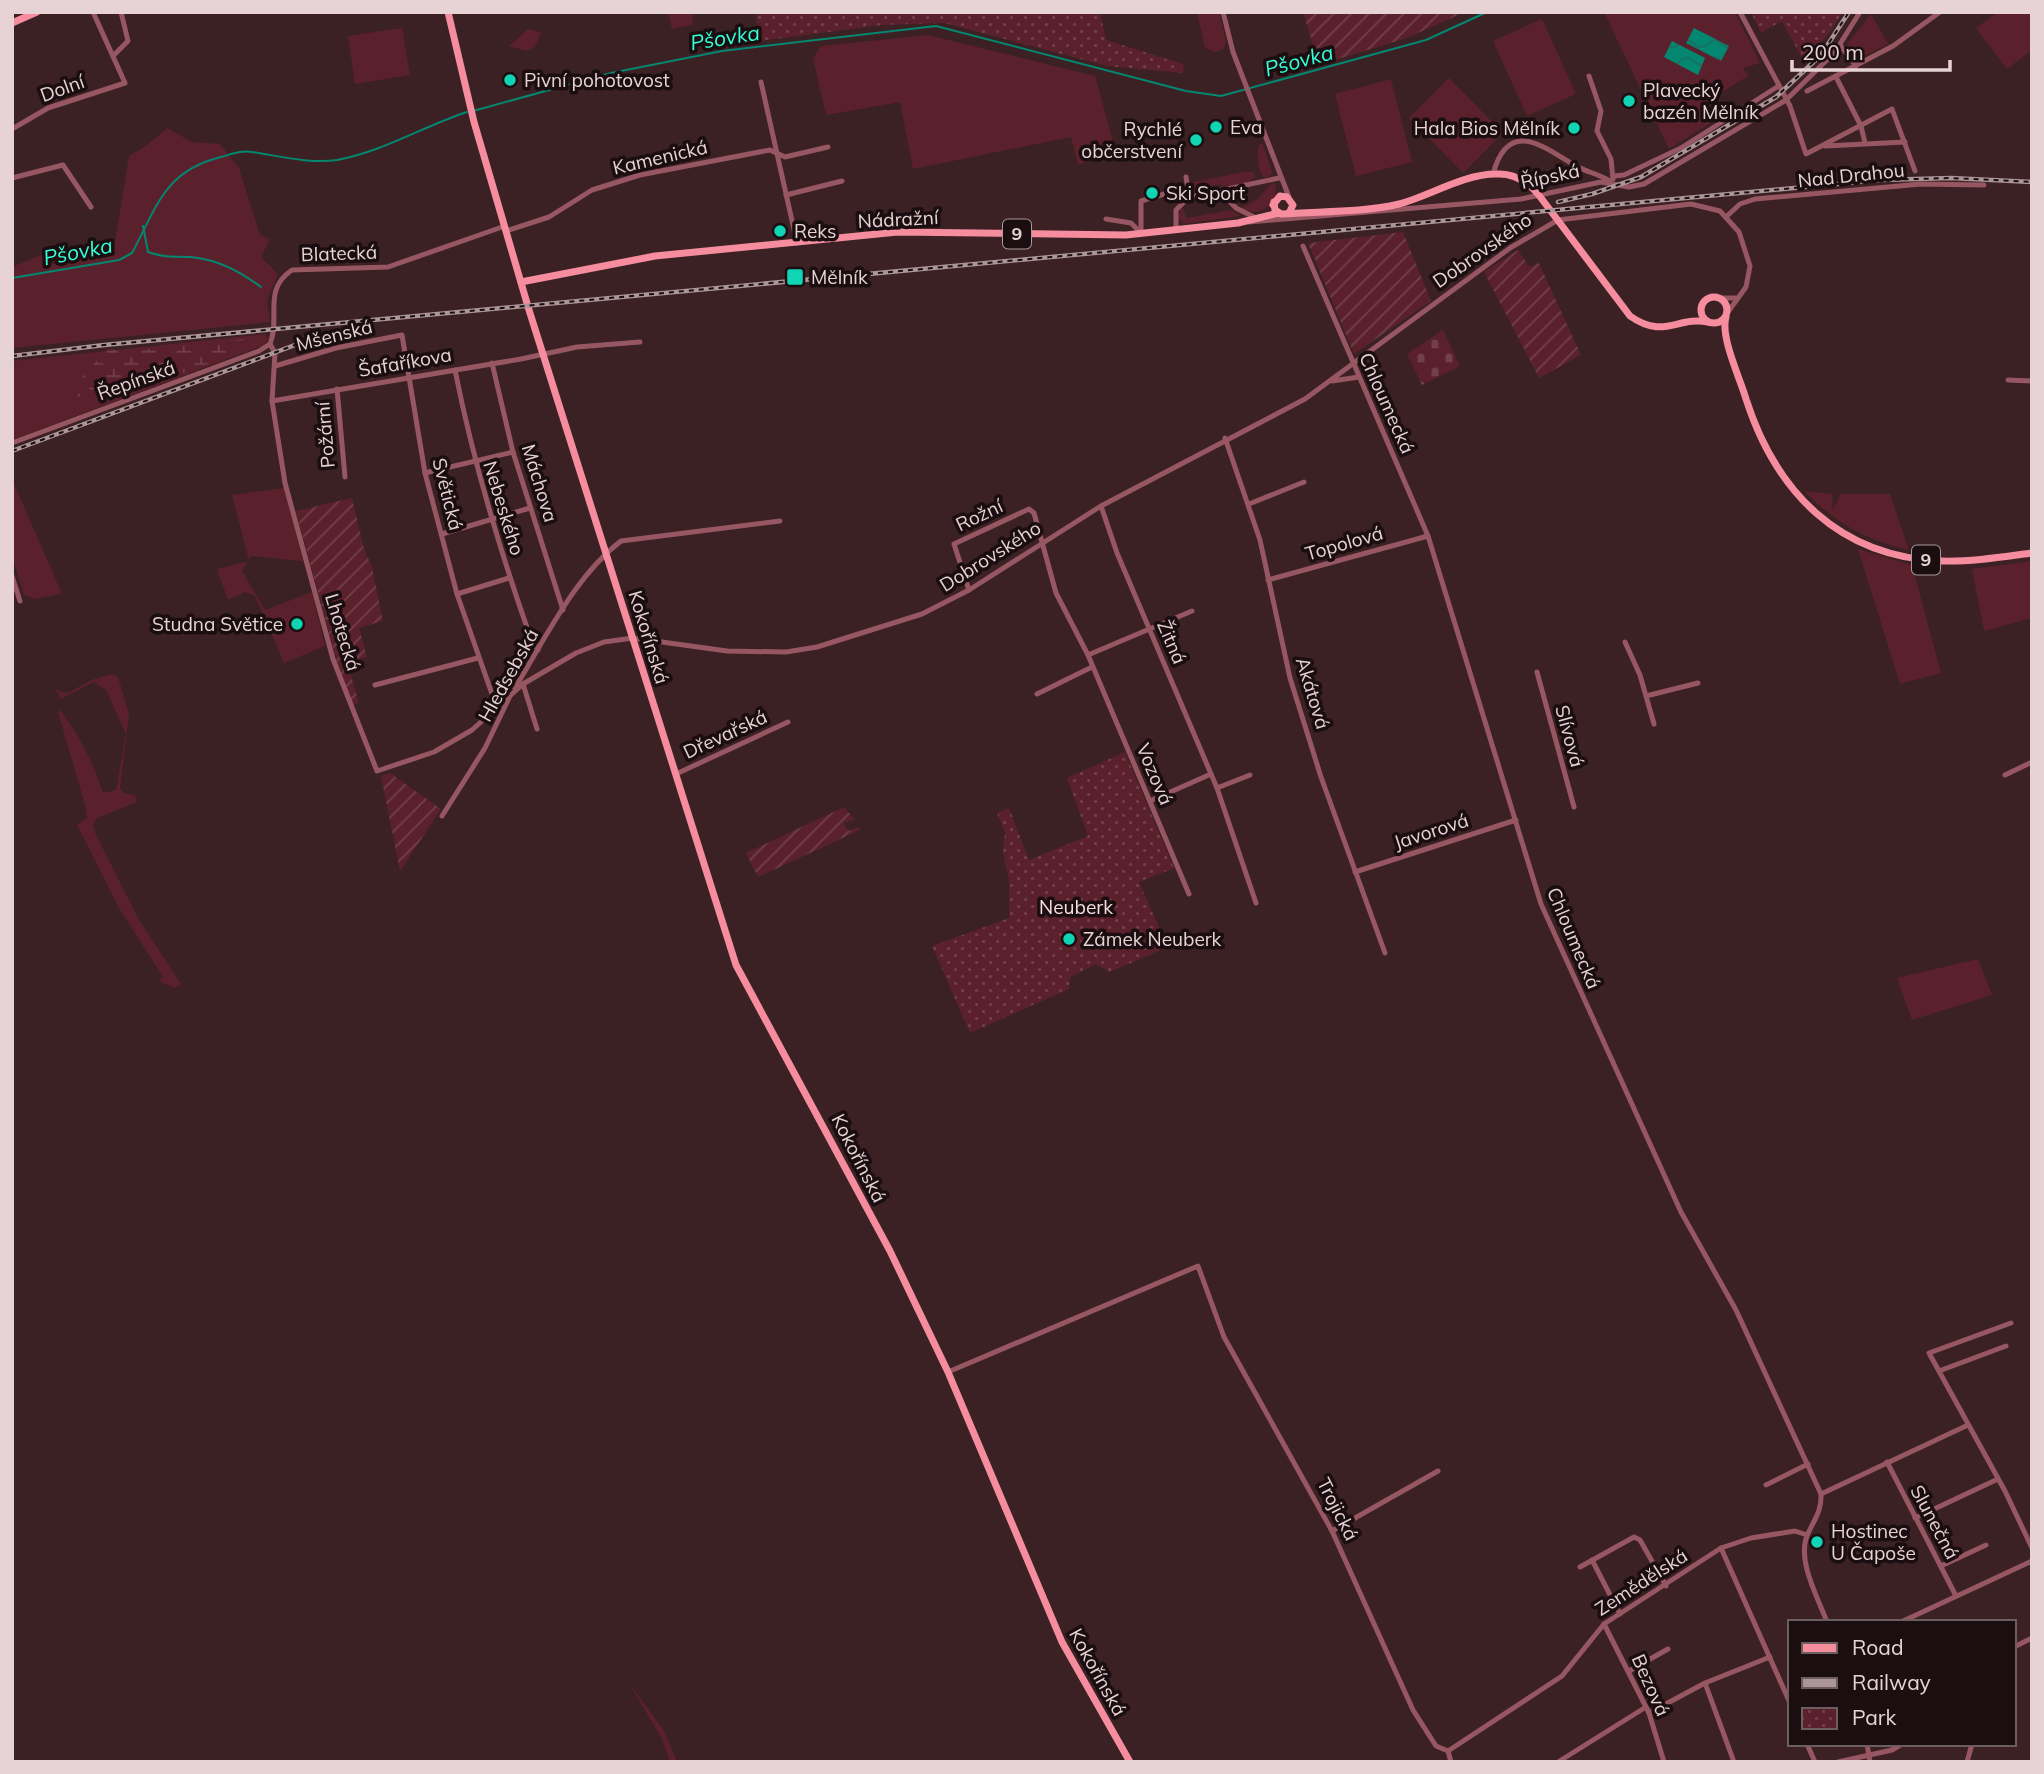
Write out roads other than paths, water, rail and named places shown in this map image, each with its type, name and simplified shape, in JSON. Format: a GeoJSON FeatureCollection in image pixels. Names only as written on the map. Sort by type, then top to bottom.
{"type":"FeatureCollection","features":[{"type":"Feature","properties":{"kind":"main road","name":"Kokořínská"},"geometry":{"type":"LineString","coordinates":[[448,12],[480,142],[520,282],[736,965],[817,1111],[948,1372],[1062,1642],[1130,1762]]}},
{"type":"Feature","properties":{"kind":"main road"},"geometry":{"type":"LineString","coordinates":[[12,23],[35,13]]}},
{"type":"Feature","properties":{"kind":"main road"},"geometry":{"type":"LineString","coordinates":[[1493,174],[1515,177],[1535,190],[1630,316],[1656,327],[1710,323],[1727,314]]}},
{"type":"Feature","properties":{"kind":"main road","name":"Řípská"},"geometry":{"type":"LineString","coordinates":[[1289,213],[1379,208],[1493,174]]}},
{"type":"Feature","properties":{"kind":"main road","name":"9"},"geometry":{"type":"LineString","coordinates":[[1275,201],[1282,196],[1291,200]]}},
{"type":"Feature","properties":{"kind":"main road"},"geometry":{"type":"LineString","coordinates":[[1289,213],[1291,200]]}},
{"type":"Feature","properties":{"kind":"main road","name":"Řípská"},"geometry":{"type":"LineString","coordinates":[[1291,200],[1322,212]]}},
{"type":"Feature","properties":{"kind":"main road"},"geometry":{"type":"LineString","coordinates":[[1275,201],[1279,214]]}},
{"type":"Feature","properties":{"kind":"main road","name":"Nádražní"},"geometry":{"type":"LineString","coordinates":[[1256,218],[1275,201]]}},
{"type":"Feature","properties":{"kind":"main road","name":"9"},"geometry":{"type":"LineString","coordinates":[[1279,214],[1289,213]]}},
{"type":"Feature","properties":{"kind":"main road","name":"Nádražní"},"geometry":{"type":"LineString","coordinates":[[520,282],[655,256],[898,232],[1107,235],[1238,223],[1279,214]]}},
{"type":"Feature","properties":{"kind":"main road"},"geometry":{"type":"LineString","coordinates":[[1687,323],[1708,298],[1720,298]]}},
{"type":"Feature","properties":{"kind":"main road","name":"9"},"geometry":{"type":"LineString","coordinates":[[1720,298],[1725,302],[1727,338],[1767,452],[1793,490],[1827,522],[1867,545],[1913,558],[1956,561],[2032,554]]}},
{"type":"Feature","properties":{"kind":"main road","name":"9"},"geometry":{"type":"LineString","coordinates":[[1701,308],[1710,323],[1727,338]]}},
{"type":"Feature","properties":{"kind":"street"},"geometry":{"type":"LineString","coordinates":[[93,12],[113,56],[128,41],[115,12]]}},
{"type":"Feature","properties":{"kind":"street"},"geometry":{"type":"LineString","coordinates":[[121,12],[122,24]]}},
{"type":"Feature","properties":{"kind":"street"},"geometry":{"type":"LineString","coordinates":[[1223,12],[1279,178],[1291,200]]}},
{"type":"Feature","properties":{"kind":"street"},"geometry":{"type":"LineString","coordinates":[[1740,12],[1786,100],[1806,154],[1892,108],[1916,171]]}},
{"type":"Feature","properties":{"kind":"street","name":"Řípská"},"geometry":{"type":"LineString","coordinates":[[1298,219],[1521,199],[1613,179],[1629,187],[1650,182],[1786,100],[1818,72],[1840,45],[1860,12]]}},
{"type":"Feature","properties":{"kind":"street"},"geometry":{"type":"LineString","coordinates":[[1807,92],[1856,66],[1940,12]]}},
{"type":"Feature","properties":{"kind":"street"},"geometry":{"type":"LineString","coordinates":[[1840,45],[1856,66]]}},
{"type":"Feature","properties":{"kind":"street","name":"Dolní"},"geometry":{"type":"LineString","coordinates":[[12,129],[48,108],[125,83],[113,56]]}},
{"type":"Feature","properties":{"kind":"street"},"geometry":{"type":"LineString","coordinates":[[1589,76],[1601,111],[1596,124],[1597,131],[1611,159],[1613,179]]}},
{"type":"Feature","properties":{"kind":"street"},"geometry":{"type":"LineString","coordinates":[[1836,77],[1861,126],[1866,143]]}},
{"type":"Feature","properties":{"kind":"street"},"geometry":{"type":"LineString","coordinates":[[761,82],[797,243]]}},
{"type":"Feature","properties":{"kind":"street"},"geometry":{"type":"LineString","coordinates":[[1493,174],[1505,149],[1517,142],[1531,141],[1547,146],[1577,167],[1613,179],[1659,160],[1777,86]]}},
{"type":"Feature","properties":{"kind":"street"},"geometry":{"type":"LineString","coordinates":[[1825,146],[1831,148],[1866,143],[1905,142]]}},
{"type":"Feature","properties":{"kind":"street","name":"Kamenická"},"geometry":{"type":"LineString","coordinates":[[505,226],[549,217],[592,190],[640,175],[770,150],[785,157],[828,147]]}},
{"type":"Feature","properties":{"kind":"street"},"geometry":{"type":"LineString","coordinates":[[12,178],[63,165],[91,206]]}},
{"type":"Feature","properties":{"kind":"street"},"geometry":{"type":"LineString","coordinates":[[1186,177],[1189,197]]}},
{"type":"Feature","properties":{"kind":"street"},"geometry":{"type":"LineString","coordinates":[[1176,230],[1176,210],[1181,202],[1189,197],[1279,178]]}},
{"type":"Feature","properties":{"kind":"street"},"geometry":{"type":"LineString","coordinates":[[1275,201],[1279,178]]}},
{"type":"Feature","properties":{"kind":"street"},"geometry":{"type":"LineString","coordinates":[[786,195],[842,181]]}},
{"type":"Feature","properties":{"kind":"street","name":"Nad Drahou"},"geometry":{"type":"LineString","coordinates":[[1727,216],[1740,204],[1755,199],[1922,184],[1984,185]]}},
{"type":"Feature","properties":{"kind":"street"},"geometry":{"type":"LineString","coordinates":[[1141,233],[1141,201],[1174,191],[1181,202]]}},
{"type":"Feature","properties":{"kind":"street"},"geometry":{"type":"LineString","coordinates":[[1221,192],[1236,208],[1256,218]]}},
{"type":"Feature","properties":{"kind":"street","name":"Dobrovského"},"geometry":{"type":"LineString","coordinates":[[511,694],[576,653],[604,642],[633,638],[727,651],[786,652],[817,647],[922,614],[969,590],[1101,506],[1225,438],[1305,399],[1510,248],[1551,223],[1592,214],[1691,204],[1709,206],[1727,216]]}},
{"type":"Feature","properties":{"kind":"street"},"geometry":{"type":"LineString","coordinates":[[1379,208],[1412,209]]}},
{"type":"Feature","properties":{"kind":"street"},"geometry":{"type":"LineString","coordinates":[[1727,216],[1739,232],[1750,266],[1748,284],[1727,314]]}},
{"type":"Feature","properties":{"kind":"street"},"geometry":{"type":"LineString","coordinates":[[1106,219],[1131,223],[1141,233]]}},
{"type":"Feature","properties":{"kind":"street","name":"Nádražní"},"geometry":{"type":"LineString","coordinates":[[1238,223],[1298,219]]}},
{"type":"Feature","properties":{"kind":"street","name":"Blatecká"},"geometry":{"type":"LineString","coordinates":[[270,344],[273,326],[272,296],[285,275],[292,270],[388,267],[505,226]]}},
{"type":"Feature","properties":{"kind":"street","name":"Chloumecká"},"geometry":{"type":"LineString","coordinates":[[1303,246],[1429,536],[1541,904],[1681,1212],[1736,1310],[1821,1494]]}},
{"type":"Feature","properties":{"kind":"street"},"geometry":{"type":"LineString","coordinates":[[1720,298],[1730,300],[1739,297]]}},
{"type":"Feature","properties":{"kind":"street","name":"Mšenská"},"geometry":{"type":"LineString","coordinates":[[275,366],[336,348],[402,335]]}},
{"type":"Feature","properties":{"kind":"street","name":"Světická"},"geometry":{"type":"LineString","coordinates":[[402,335],[425,473],[457,594],[494,696],[501,699],[511,694]]}},
{"type":"Feature","properties":{"kind":"street","name":"Šafaříkova"},"geometry":{"type":"LineString","coordinates":[[272,401],[543,352],[640,342]]}},
{"type":"Feature","properties":{"kind":"street","name":"Lhotecká"},"geometry":{"type":"LineString","coordinates":[[270,344],[274,350],[275,366],[272,401],[285,484],[329,646],[377,771],[434,752],[472,730],[511,694]]}},
{"type":"Feature","properties":{"kind":"street","name":"Řepínská"},"geometry":{"type":"LineString","coordinates":[[12,443],[259,351],[270,344]]}},
{"type":"Feature","properties":{"kind":"street","name":"Máchova"},"geometry":{"type":"LineString","coordinates":[[492,363],[513,452],[563,610]]}},
{"type":"Feature","properties":{"kind":"street","name":"Nebeského"},"geometry":{"type":"LineString","coordinates":[[455,370],[474,462],[491,521],[533,644],[538,650]]}},
{"type":"Feature","properties":{"kind":"street","name":"Dobrovského"},"geometry":{"type":"LineString","coordinates":[[1332,381],[1359,377]]}},
{"type":"Feature","properties":{"kind":"street"},"geometry":{"type":"LineString","coordinates":[[2008,380],[2032,381]]}},
{"type":"Feature","properties":{"kind":"street","name":"Požární"},"geometry":{"type":"LineString","coordinates":[[337,389],[345,477]]}},
{"type":"Feature","properties":{"kind":"street","name":"Akátová"},"geometry":{"type":"LineString","coordinates":[[1225,438],[1249,504],[1290,678],[1385,953]]}},
{"type":"Feature","properties":{"kind":"street"},"geometry":{"type":"LineString","coordinates":[[425,473],[513,452]]}},
{"type":"Feature","properties":{"kind":"street"},"geometry":{"type":"LineString","coordinates":[[1249,504],[1304,482]]}},
{"type":"Feature","properties":{"kind":"street","name":"Žitná"},"geometry":{"type":"LineString","coordinates":[[1101,506],[1149,629],[1217,788],[1256,903]]}},
{"type":"Feature","properties":{"kind":"street"},"geometry":{"type":"LineString","coordinates":[[442,534],[530,508]]}},
{"type":"Feature","properties":{"kind":"street","name":"Rožní"},"geometry":{"type":"LineString","coordinates":[[969,590],[953,548],[957,541],[1029,509],[1034,513],[1041,543]]}},
{"type":"Feature","properties":{"kind":"street"},"geometry":{"type":"LineString","coordinates":[[606,552],[621,541],[780,521]]}},
{"type":"Feature","properties":{"kind":"street","name":"Topolová"},"geometry":{"type":"LineString","coordinates":[[1268,580],[1429,536]]}},
{"type":"Feature","properties":{"kind":"street","name":"Vozová"},"geometry":{"type":"LineString","coordinates":[[1041,543],[1056,593],[1088,655],[1189,894]]}},
{"type":"Feature","properties":{"kind":"street","name":"Hleďsebská"},"geometry":{"type":"LineString","coordinates":[[442,816],[485,748],[511,694],[538,650],[563,610],[606,552]]}},
{"type":"Feature","properties":{"kind":"street"},"geometry":{"type":"LineString","coordinates":[[12,576],[20,601]]}},
{"type":"Feature","properties":{"kind":"street"},"geometry":{"type":"LineString","coordinates":[[457,594],[509,578]]}},
{"type":"Feature","properties":{"kind":"street"},"geometry":{"type":"LineString","coordinates":[[1088,655],[1192,611]]}},
{"type":"Feature","properties":{"kind":"street"},"geometry":{"type":"LineString","coordinates":[[1625,642],[1654,724]]}},
{"type":"Feature","properties":{"kind":"street"},"geometry":{"type":"LineString","coordinates":[[374,685],[478,658]]}},
{"type":"Feature","properties":{"kind":"street"},"geometry":{"type":"LineString","coordinates":[[1037,694],[1092,667]]}},
{"type":"Feature","properties":{"kind":"street","name":"Slívová"},"geometry":{"type":"LineString","coordinates":[[1537,672],[1574,807]]}},
{"type":"Feature","properties":{"kind":"street"},"geometry":{"type":"LineString","coordinates":[[1646,696],[1698,683]]}},
{"type":"Feature","properties":{"kind":"street"},"geometry":{"type":"LineString","coordinates":[[523,684],[537,729]]}},
{"type":"Feature","properties":{"kind":"street","name":"Dřevařská"},"geometry":{"type":"LineString","coordinates":[[676,774],[788,722]]}},
{"type":"Feature","properties":{"kind":"street"},"geometry":{"type":"LineString","coordinates":[[2005,775],[2032,762]]}},
{"type":"Feature","properties":{"kind":"street"},"geometry":{"type":"LineString","coordinates":[[1150,801],[1211,774]]}},
{"type":"Feature","properties":{"kind":"street"},"geometry":{"type":"LineString","coordinates":[[1217,788],[1251,775]]}},
{"type":"Feature","properties":{"kind":"street","name":"Javorová"},"geometry":{"type":"LineString","coordinates":[[1355,872],[1516,820]]}},
{"type":"Feature","properties":{"kind":"street","name":"Trojická"},"geometry":{"type":"LineString","coordinates":[[948,1372],[1198,1266],[1224,1337],[1332,1531],[1413,1710],[1432,1741],[1440,1750],[1448,1751]]}},
{"type":"Feature","properties":{"kind":"street"},"geometry":{"type":"LineString","coordinates":[[2011,1324],[1929,1353],[1998,1479],[2032,1548]]}},
{"type":"Feature","properties":{"kind":"street"},"geometry":{"type":"LineString","coordinates":[[1939,1371],[2006,1346]]}},
{"type":"Feature","properties":{"kind":"street"},"geometry":{"type":"LineString","coordinates":[[1826,1620],[1803,1555],[1807,1535],[1819,1514],[1821,1494],[1968,1424]]}},
{"type":"Feature","properties":{"kind":"street","name":"Slunečná"},"geometry":{"type":"LineString","coordinates":[[1887,1462],[1914,1518],[1928,1538],[1955,1596]]}},
{"type":"Feature","properties":{"kind":"street"},"geometry":{"type":"LineString","coordinates":[[1766,1485],[1808,1464]]}},
{"type":"Feature","properties":{"kind":"street"},"geometry":{"type":"LineString","coordinates":[[1332,1531],[1438,1471]]}},
{"type":"Feature","properties":{"kind":"street"},"geometry":{"type":"LineString","coordinates":[[1914,1518],[1998,1479]]}},
{"type":"Feature","properties":{"kind":"street","name":"Zemědělská"},"geometry":{"type":"LineString","coordinates":[[1448,1751],[1562,1676],[1604,1624],[1721,1548],[1751,1538],[1795,1531],[1807,1535]]}},
{"type":"Feature","properties":{"kind":"street"},"geometry":{"type":"LineString","coordinates":[[1580,1567],[1634,1537],[1640,1540],[1666,1586]]}},
{"type":"Feature","properties":{"kind":"street"},"geometry":{"type":"LineString","coordinates":[[1941,1566],[1986,1545]]}},
{"type":"Feature","properties":{"kind":"street"},"geometry":{"type":"LineString","coordinates":[[1721,1548],[1788,1698]]}},
{"type":"Feature","properties":{"kind":"street"},"geometry":{"type":"LineString","coordinates":[[1592,1560],[1620,1614]]}},
{"type":"Feature","properties":{"kind":"street"},"geometry":{"type":"LineString","coordinates":[[1905,1620],[2032,1561]]}},
{"type":"Feature","properties":{"kind":"street","name":"Bezová"},"geometry":{"type":"LineString","coordinates":[[1604,1624],[1648,1710],[1664,1762]]}},
{"type":"Feature","properties":{"kind":"street"},"geometry":{"type":"LineString","coordinates":[[2016,1646],[2032,1638]]}},
{"type":"Feature","properties":{"kind":"street"},"geometry":{"type":"LineString","coordinates":[[1629,1671],[1668,1649]]}},
{"type":"Feature","properties":{"kind":"street"},"geometry":{"type":"LineString","coordinates":[[1559,1762],[1648,1710],[1770,1657]]}},
{"type":"Feature","properties":{"kind":"street"},"geometry":{"type":"LineString","coordinates":[[1705,1684],[1734,1762]]}},
{"type":"Feature","properties":{"kind":"street"},"geometry":{"type":"LineString","coordinates":[[1808,1746],[1815,1762]]}},
{"type":"Feature","properties":{"kind":"street"},"geometry":{"type":"LineString","coordinates":[[1868,1746],[1870,1762]]}},
{"type":"Feature","properties":{"kind":"street"},"geometry":{"type":"LineString","coordinates":[[1838,1762],[1900,1746]]}},
{"type":"Feature","properties":{"kind":"street"},"geometry":{"type":"LineString","coordinates":[[1448,1751],[1451,1762]]}},
{"type":"Feature","properties":{"kind":"water"},"geometry":{"type":"Polygon","coordinates":[[[1694,28],[1729,46],[1721,61],[1686,43],[1694,28]]]}},
{"type":"Feature","properties":{"kind":"water"},"geometry":{"type":"Polygon","coordinates":[[[1672,41],[1705,58],[1698,75],[1664,57],[1672,41]]]}},
{"type":"Feature","properties":{"kind":"waterway","name":"Pšovka"},"geometry":{"type":"LineString","coordinates":[[473,111],[611,73],[722,51],[936,26],[1186,91],[1221,96],[1426,40],[1487,12]]}},
{"type":"Feature","properties":{"kind":"waterway","name":"Pšovka"},"geometry":{"type":"LineString","coordinates":[[12,278],[119,260],[132,253],[164,193],[174,181],[202,163],[244,152],[305,160],[337,160],[387,145],[467,112]]}},
{"type":"Feature","properties":{"kind":"waterway"},"geometry":{"type":"LineString","coordinates":[[143,226],[148,252],[211,261],[237,271],[261,287]]}},
{"type":"Feature","properties":{"kind":"railway"},"geometry":{"type":"LineString","coordinates":[[1558,202],[1592,194],[1641,177],[1776,97],[1821,55],[1849,12]]}},
{"type":"Feature","properties":{"kind":"railway"},"geometry":{"type":"LineString","coordinates":[[12,356],[104,345],[1880,180],[1951,178],[2032,182]]}},
{"type":"Feature","properties":{"kind":"railway"},"geometry":{"type":"LineString","coordinates":[[12,451],[311,339],[344,330]]}},
{"type":"Feature","properties":{"kind":"place","name":"Pivní pohotovost"},"geometry":{"type":"Point","coordinates":[510,80]}},
{"type":"Feature","properties":{"kind":"place","name":"Plavecký bazén Mělník"},"geometry":{"type":"Point","coordinates":[1629,101]}},
{"type":"Feature","properties":{"kind":"place","name":"Eva"},"geometry":{"type":"Point","coordinates":[1216,127]}},
{"type":"Feature","properties":{"kind":"place","name":"Hala Bios Mělník"},"geometry":{"type":"Point","coordinates":[1574,128]}},
{"type":"Feature","properties":{"kind":"place","name":"Rychlé občerstvení"},"geometry":{"type":"Point","coordinates":[1196,140]}},
{"type":"Feature","properties":{"kind":"place","name":"Ski Sport"},"geometry":{"type":"Point","coordinates":[1152,193]}},
{"type":"Feature","properties":{"kind":"place","name":"Reks"},"geometry":{"type":"Point","coordinates":[780,231]}},
{"type":"Feature","properties":{"kind":"place","name":"Mělník"},"geometry":{"type":"Point","coordinates":[795,277]}},
{"type":"Feature","properties":{"kind":"place","name":"Studna Světice"},"geometry":{"type":"Point","coordinates":[297,624]}},
{"type":"Feature","properties":{"kind":"place","name":"Zámek Neuberk"},"geometry":{"type":"Point","coordinates":[1069,939]}},
{"type":"Feature","properties":{"kind":"place","name":"Hostinec U Čapoše"},"geometry":{"type":"Point","coordinates":[1817,1542]}},
{"type":"Feature","properties":{"kind":"park label","name":"Neuberk"},"geometry":{"type":"Point","coordinates":[1076,907]}}]}
